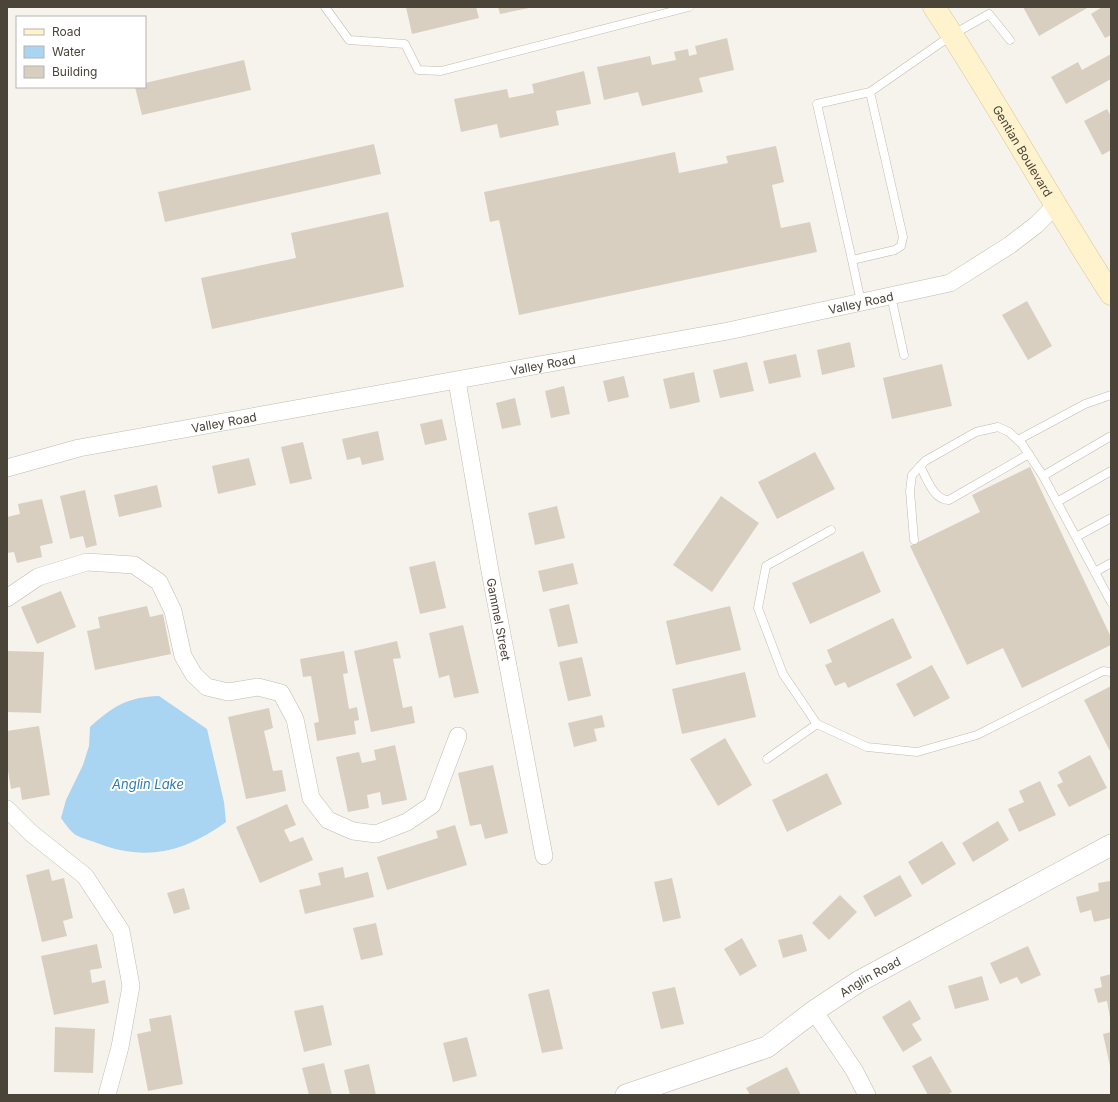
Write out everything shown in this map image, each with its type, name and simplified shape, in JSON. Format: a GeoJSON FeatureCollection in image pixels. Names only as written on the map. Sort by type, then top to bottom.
{"type":"FeatureCollection","features":[{"type":"Feature","properties":{"kind":"main road","name":"Gentian Boulevard"},"geometry":{"type":"LineString","coordinates":[[934,7],[1055,206],[1108,284]]}},
{"type":"Feature","properties":{"kind":"street","name":"Valley Road"},"geometry":{"type":"LineString","coordinates":[[7,468],[79,448],[728,331],[950,283],[1010,245],[1055,206]]}},
{"type":"Feature","properties":{"kind":"street","name":"Gammel Street"},"geometry":{"type":"LineString","coordinates":[[457,381],[490,571],[544,856]]}},
{"type":"Feature","properties":{"kind":"street"},"geometry":{"type":"LineString","coordinates":[[7,598],[38,577],[87,562],[134,565],[158,582],[173,611],[183,656],[194,675],[207,687],[228,692],[258,687],[281,693],[295,719],[311,798],[328,820],[353,831],[376,834],[407,822],[432,804],[458,736]]}},
{"type":"Feature","properties":{"kind":"street"},"geometry":{"type":"LineString","coordinates":[[7,809],[31,833],[85,876],[121,930],[130,986],[120,1047],[107,1095]]}},
{"type":"Feature","properties":{"kind":"street","name":"Anglin Road"},"geometry":{"type":"LineString","coordinates":[[626,1095],[767,1047],[814,1011],[858,982],[1111,845]]}},
{"type":"Feature","properties":{"kind":"street"},"geometry":{"type":"LineString","coordinates":[[814,1011],[854,1070],[867,1095]]}},
{"type":"Feature","properties":{"kind":"lane"},"geometry":{"type":"LineString","coordinates":[[325,7],[349,40],[405,44],[418,70],[441,71],[689,7]]}},
{"type":"Feature","properties":{"kind":"lane"},"geometry":{"type":"LineString","coordinates":[[861,302],[817,104],[870,92],[952,35],[989,14],[1010,40]]}},
{"type":"Feature","properties":{"kind":"lane"},"geometry":{"type":"LineString","coordinates":[[852,260],[895,250],[902,246],[903,237],[870,92]]}},
{"type":"Feature","properties":{"kind":"lane"},"geometry":{"type":"LineString","coordinates":[[891,296],[904,355]]}},
{"type":"Feature","properties":{"kind":"lane"},"geometry":{"type":"LineString","coordinates":[[1018,440],[1085,404],[1111,395]]}},
{"type":"Feature","properties":{"kind":"lane"},"geometry":{"type":"LineString","coordinates":[[914,540],[910,491],[912,475],[925,461],[976,432],[998,427],[1009,432],[1018,440],[1029,454],[1043,476],[1111,602]]}},
{"type":"Feature","properties":{"kind":"lane"},"geometry":{"type":"LineString","coordinates":[[1043,476],[1111,436]]}},
{"type":"Feature","properties":{"kind":"lane"},"geometry":{"type":"LineString","coordinates":[[920,466],[938,497],[944,500],[949,500],[1029,454]]}},
{"type":"Feature","properties":{"kind":"lane"},"geometry":{"type":"LineString","coordinates":[[1057,502],[1111,471]]}},
{"type":"Feature","properties":{"kind":"lane"},"geometry":{"type":"LineString","coordinates":[[1076,538],[1111,518]]}},
{"type":"Feature","properties":{"kind":"lane"},"geometry":{"type":"LineString","coordinates":[[831,530],[766,566],[758,608],[783,674],[817,724],[867,747],[917,752],[977,735],[1103,671],[1111,672]]}},
{"type":"Feature","properties":{"kind":"lane"},"geometry":{"type":"LineString","coordinates":[[1095,572],[1111,563]]}},
{"type":"Feature","properties":{"kind":"lane"},"geometry":{"type":"LineString","coordinates":[[768,759],[817,724]]}},
{"type":"Feature","properties":{"kind":"water","name":"Anglin Lake"},"geometry":{"type":"Polygon","coordinates":[[[159,696],[207,729],[224,802],[226,822],[195,841],[180,847],[148,853],[115,849],[76,835],[69,829],[61,818],[66,800],[83,765],[89,746],[90,727],[106,713],[122,704],[138,698],[159,696]]]}},
{"type":"Feature","properties":{"kind":"building"},"geometry":{"type":"Polygon","coordinates":[[[406,7],[476,7],[479,18],[412,34],[406,7]]]}},
{"type":"Feature","properties":{"kind":"building"},"geometry":{"type":"Polygon","coordinates":[[[498,7],[529,7],[529,8],[500,14],[498,7]]]}},
{"type":"Feature","properties":{"kind":"building"},"geometry":{"type":"Polygon","coordinates":[[[1023,7],[1089,7],[1039,36],[1023,7]]]}},
{"type":"Feature","properties":{"kind":"building"},"geometry":{"type":"Polygon","coordinates":[[[1102,7],[1111,7],[1111,35],[1105,38],[1091,14],[1102,7]]]}},
{"type":"Feature","properties":{"kind":"building"},"geometry":{"type":"Polygon","coordinates":[[[727,38],[734,70],[699,78],[703,92],[642,106],[638,92],[604,100],[597,67],[650,56],[652,65],[676,60],[674,52],[688,49],[689,56],[697,54],[695,46],[727,38]]]}},
{"type":"Feature","properties":{"kind":"building"},"geometry":{"type":"Polygon","coordinates":[[[1111,54],[1111,79],[1066,104],[1051,77],[1078,62],[1082,70],[1111,54]]]}},
{"type":"Feature","properties":{"kind":"building"},"geometry":{"type":"Polygon","coordinates":[[[244,60],[251,90],[142,115],[135,88],[146,88],[146,83],[244,60]]]}},
{"type":"Feature","properties":{"kind":"building"},"geometry":{"type":"Polygon","coordinates":[[[584,71],[591,104],[556,111],[559,125],[500,138],[497,124],[461,132],[454,99],[507,89],[509,98],[534,93],[532,84],[584,71]]]}},
{"type":"Feature","properties":{"kind":"building"},"geometry":{"type":"Polygon","coordinates":[[[1107,109],[1111,116],[1111,150],[1102,155],[1084,121],[1107,109]]]}},
{"type":"Feature","properties":{"kind":"building"},"geometry":{"type":"Polygon","coordinates":[[[374,144],[381,174],[165,222],[158,192],[374,144]]]}},
{"type":"Feature","properties":{"kind":"building"},"geometry":{"type":"Polygon","coordinates":[[[776,146],[784,182],[772,185],[781,228],[810,222],[817,252],[519,315],[499,220],[490,222],[484,192],[675,152],[679,173],[728,163],[726,156],[776,146]]]}},
{"type":"Feature","properties":{"kind":"building"},"geometry":{"type":"Polygon","coordinates":[[[388,212],[404,287],[212,329],[201,278],[296,258],[291,233],[388,212]]]}},
{"type":"Feature","properties":{"kind":"building"},"geometry":{"type":"Polygon","coordinates":[[[1027,301],[1052,346],[1028,360],[1002,315],[1027,301]]]}},
{"type":"Feature","properties":{"kind":"building"},"geometry":{"type":"Polygon","coordinates":[[[850,342],[855,367],[822,375],[817,350],[850,342]]]}},
{"type":"Feature","properties":{"kind":"building"},"geometry":{"type":"Polygon","coordinates":[[[796,354],[801,377],[769,384],[763,361],[796,354]]]}},
{"type":"Feature","properties":{"kind":"building"},"geometry":{"type":"Polygon","coordinates":[[[747,362],[754,391],[720,398],[713,370],[747,362]]]}},
{"type":"Feature","properties":{"kind":"building"},"geometry":{"type":"Polygon","coordinates":[[[942,364],[952,406],[892,419],[883,378],[942,364]]]}},
{"type":"Feature","properties":{"kind":"building"},"geometry":{"type":"Polygon","coordinates":[[[694,372],[700,402],[670,409],[663,379],[694,372]]]}},
{"type":"Feature","properties":{"kind":"building"},"geometry":{"type":"Polygon","coordinates":[[[624,376],[629,397],[608,402],[603,381],[624,376]]]}},
{"type":"Feature","properties":{"kind":"building"},"geometry":{"type":"Polygon","coordinates":[[[564,386],[570,414],[551,418],[545,391],[564,386]]]}},
{"type":"Feature","properties":{"kind":"building"},"geometry":{"type":"Polygon","coordinates":[[[515,398],[521,425],[502,429],[496,403],[515,398]]]}},
{"type":"Feature","properties":{"kind":"building"},"geometry":{"type":"Polygon","coordinates":[[[442,419],[447,440],[425,445],[420,424],[442,419]]]}},
{"type":"Feature","properties":{"kind":"building"},"geometry":{"type":"Polygon","coordinates":[[[378,431],[384,460],[362,465],[360,457],[347,460],[342,439],[378,431]]]}},
{"type":"Feature","properties":{"kind":"building"},"geometry":{"type":"Polygon","coordinates":[[[303,442],[312,479],[290,484],[281,447],[303,442]]]}},
{"type":"Feature","properties":{"kind":"building"},"geometry":{"type":"Polygon","coordinates":[[[815,452],[835,489],[777,519],[758,482],[815,452]]]}},
{"type":"Feature","properties":{"kind":"building"},"geometry":{"type":"Polygon","coordinates":[[[249,458],[256,485],[218,494],[212,466],[249,458]]]}},
{"type":"Feature","properties":{"kind":"building"},"geometry":{"type":"Polygon","coordinates":[[[1030,467],[1111,637],[1111,645],[1022,688],[1003,648],[967,665],[910,546],[980,512],[972,495],[1030,467]]]}},
{"type":"Feature","properties":{"kind":"building"},"geometry":{"type":"Polygon","coordinates":[[[157,485],[162,507],[119,517],[114,495],[157,485]]]}},
{"type":"Feature","properties":{"kind":"building"},"geometry":{"type":"Polygon","coordinates":[[[85,490],[97,545],[86,548],[83,536],[70,539],[60,496],[85,490]]]}},
{"type":"Feature","properties":{"kind":"building"},"geometry":{"type":"Polygon","coordinates":[[[721,496],[759,523],[712,592],[673,565],[721,496]]]}},
{"type":"Feature","properties":{"kind":"building"},"geometry":{"type":"Polygon","coordinates":[[[42,499],[53,543],[40,546],[42,557],[17,563],[14,552],[7,553],[7,517],[20,514],[18,504],[42,499]]]}},
{"type":"Feature","properties":{"kind":"building"},"geometry":{"type":"Polygon","coordinates":[[[557,506],[565,538],[535,545],[528,513],[557,506]]]}},
{"type":"Feature","properties":{"kind":"building"},"geometry":{"type":"Polygon","coordinates":[[[863,551],[881,592],[810,624],[792,583],[863,551]]]}},
{"type":"Feature","properties":{"kind":"building"},"geometry":{"type":"Polygon","coordinates":[[[435,561],[446,608],[420,614],[409,567],[435,561]]]}},
{"type":"Feature","properties":{"kind":"building"},"geometry":{"type":"Polygon","coordinates":[[[573,563],[578,584],[543,592],[538,571],[573,563]]]}},
{"type":"Feature","properties":{"kind":"building"},"geometry":{"type":"Polygon","coordinates":[[[61,591],[76,627],[37,644],[21,607],[61,591]]]}},
{"type":"Feature","properties":{"kind":"building"},"geometry":{"type":"Polygon","coordinates":[[[569,604],[578,643],[558,647],[549,609],[569,604]]]}},
{"type":"Feature","properties":{"kind":"building"},"geometry":{"type":"Polygon","coordinates":[[[147,606],[150,617],[163,614],[171,654],[95,670],[87,631],[100,628],[98,617],[147,606]]]}},
{"type":"Feature","properties":{"kind":"building"},"geometry":{"type":"Polygon","coordinates":[[[730,606],[741,650],[676,665],[666,621],[730,606]]]}},
{"type":"Feature","properties":{"kind":"building"},"geometry":{"type":"Polygon","coordinates":[[[893,618],[912,658],[848,688],[845,682],[835,686],[825,665],[832,662],[827,650],[893,618]]]}},
{"type":"Feature","properties":{"kind":"building"},"geometry":{"type":"Polygon","coordinates":[[[463,625],[479,693],[454,698],[449,675],[439,678],[429,633],[463,625]]]}},
{"type":"Feature","properties":{"kind":"building"},"geometry":{"type":"Polygon","coordinates":[[[397,641],[401,658],[393,659],[403,708],[412,706],[415,723],[371,732],[354,651],[397,641]]]}},
{"type":"Feature","properties":{"kind":"building"},"geometry":{"type":"Polygon","coordinates":[[[7,651],[44,652],[41,713],[7,712],[7,651]]]}},
{"type":"Feature","properties":{"kind":"building"},"geometry":{"type":"Polygon","coordinates":[[[344,651],[348,673],[343,674],[349,709],[357,707],[359,720],[354,721],[356,734],[317,741],[314,723],[319,722],[311,676],[303,677],[300,659],[344,651]]]}},
{"type":"Feature","properties":{"kind":"building"},"geometry":{"type":"Polygon","coordinates":[[[582,657],[591,696],[568,701],[559,662],[582,657]]]}},
{"type":"Feature","properties":{"kind":"building"},"geometry":{"type":"Polygon","coordinates":[[[932,665],[950,698],[914,717],[896,684],[932,665]]]}},
{"type":"Feature","properties":{"kind":"building"},"geometry":{"type":"Polygon","coordinates":[[[745,672],[756,717],[682,734],[672,689],[745,672]]]}},
{"type":"Feature","properties":{"kind":"building"},"geometry":{"type":"Polygon","coordinates":[[[1111,686],[1111,753],[1084,700],[1111,686]]]}},
{"type":"Feature","properties":{"kind":"building"},"geometry":{"type":"Polygon","coordinates":[[[269,708],[273,728],[264,731],[273,771],[282,770],[286,791],[246,799],[228,717],[269,708]]]}},
{"type":"Feature","properties":{"kind":"building"},"geometry":{"type":"Polygon","coordinates":[[[602,715],[605,727],[594,729],[597,741],[574,747],[568,723],[602,715]]]}},
{"type":"Feature","properties":{"kind":"building"},"geometry":{"type":"Polygon","coordinates":[[[39,726],[50,795],[22,800],[20,787],[11,789],[7,764],[7,731],[39,726]]]}},
{"type":"Feature","properties":{"kind":"building"},"geometry":{"type":"Polygon","coordinates":[[[725,738],[752,785],[718,806],[690,759],[725,738]]]}},
{"type":"Feature","properties":{"kind":"building"},"geometry":{"type":"Polygon","coordinates":[[[395,745],[407,800],[382,805],[380,792],[367,795],[369,808],[348,812],[336,757],[359,752],[362,763],[376,760],[374,750],[395,745]]]}},
{"type":"Feature","properties":{"kind":"building"},"geometry":{"type":"Polygon","coordinates":[[[1090,755],[1107,788],[1069,807],[1057,785],[1063,782],[1058,772],[1090,755]]]}},
{"type":"Feature","properties":{"kind":"building"},"geometry":{"type":"Polygon","coordinates":[[[493,765],[508,833],[485,839],[481,824],[470,826],[458,773],[493,765]]]}},
{"type":"Feature","properties":{"kind":"building"},"geometry":{"type":"Polygon","coordinates":[[[827,773],[842,804],[787,832],[772,800],[827,773]]]}},
{"type":"Feature","properties":{"kind":"building"},"geometry":{"type":"Polygon","coordinates":[[[1040,781],[1056,815],[1019,832],[1008,809],[1024,802],[1019,791],[1040,781]]]}},
{"type":"Feature","properties":{"kind":"building"},"geometry":{"type":"Polygon","coordinates":[[[287,804],[296,825],[284,830],[290,842],[303,837],[313,860],[260,883],[236,827],[287,804]]]}},
{"type":"Feature","properties":{"kind":"building"},"geometry":{"type":"Polygon","coordinates":[[[998,821],[1009,840],[973,862],[962,843],[998,821]]]}},
{"type":"Feature","properties":{"kind":"building"},"geometry":{"type":"Polygon","coordinates":[[[455,825],[467,865],[387,890],[377,857],[438,838],[436,831],[455,825]]]}},
{"type":"Feature","properties":{"kind":"building"},"geometry":{"type":"Polygon","coordinates":[[[942,841],[956,864],[922,885],[908,862],[942,841]]]}},
{"type":"Feature","properties":{"kind":"building"},"geometry":{"type":"Polygon","coordinates":[[[343,867],[345,878],[368,872],[374,897],[305,914],[299,890],[321,885],[318,873],[343,867]]]}},
{"type":"Feature","properties":{"kind":"building"},"geometry":{"type":"Polygon","coordinates":[[[49,869],[52,881],[64,878],[73,918],[63,921],[67,936],[42,942],[26,875],[49,869]]]}},
{"type":"Feature","properties":{"kind":"building"},"geometry":{"type":"Polygon","coordinates":[[[900,875],[912,896],[875,917],[863,896],[900,875]]]}},
{"type":"Feature","properties":{"kind":"building"},"geometry":{"type":"Polygon","coordinates":[[[672,878],[681,918],[663,922],[654,882],[672,878]]]}},
{"type":"Feature","properties":{"kind":"building"},"geometry":{"type":"Polygon","coordinates":[[[1110,881],[1111,918],[1094,922],[1091,910],[1080,913],[1076,897],[1099,891],[1098,883],[1110,881]]]}},
{"type":"Feature","properties":{"kind":"building"},"geometry":{"type":"Polygon","coordinates":[[[184,888],[190,909],[174,914],[167,893],[184,888]]]}},
{"type":"Feature","properties":{"kind":"building"},"geometry":{"type":"Polygon","coordinates":[[[840,895],[857,912],[829,940],[812,923],[840,895]]]}},
{"type":"Feature","properties":{"kind":"building"},"geometry":{"type":"Polygon","coordinates":[[[376,923],[383,955],[361,960],[353,928],[376,923]]]}},
{"type":"Feature","properties":{"kind":"building"},"geometry":{"type":"Polygon","coordinates":[[[802,934],[807,951],[783,958],[778,940],[802,934]]]}},
{"type":"Feature","properties":{"kind":"building"},"geometry":{"type":"Polygon","coordinates":[[[742,938],[757,966],[740,976],[724,949],[742,938]]]}},
{"type":"Feature","properties":{"kind":"building"},"geometry":{"type":"Polygon","coordinates":[[[97,944],[102,968],[90,970],[92,983],[105,980],[109,1003],[54,1015],[41,956],[97,944]]]}},
{"type":"Feature","properties":{"kind":"building"},"geometry":{"type":"Polygon","coordinates":[[[1028,946],[1041,975],[1021,984],[1017,977],[1000,984],[990,963],[1028,946]]]}},
{"type":"Feature","properties":{"kind":"building"},"geometry":{"type":"Polygon","coordinates":[[[1111,974],[1110,1018],[1107,1001],[1098,1003],[1094,989],[1102,987],[1100,977],[1111,974]]]}},
{"type":"Feature","properties":{"kind":"building"},"geometry":{"type":"Polygon","coordinates":[[[982,976],[989,1000],[955,1009],[948,986],[982,976]]]}},
{"type":"Feature","properties":{"kind":"building"},"geometry":{"type":"Polygon","coordinates":[[[675,987],[684,1024],[661,1029],[652,992],[675,987]]]}},
{"type":"Feature","properties":{"kind":"building"},"geometry":{"type":"Polygon","coordinates":[[[549,989],[563,1049],[542,1053],[528,994],[549,989]]]}},
{"type":"Feature","properties":{"kind":"building"},"geometry":{"type":"Polygon","coordinates":[[[910,1000],[921,1019],[912,1024],[922,1040],[903,1052],[882,1017],[910,1000]]]}},
{"type":"Feature","properties":{"kind":"building"},"geometry":{"type":"Polygon","coordinates":[[[323,1005],[332,1045],[304,1052],[294,1011],[323,1005]]]}},
{"type":"Feature","properties":{"kind":"building"},"geometry":{"type":"Polygon","coordinates":[[[171,1015],[183,1084],[148,1091],[137,1034],[151,1031],[149,1019],[171,1015]]]}},
{"type":"Feature","properties":{"kind":"building"},"geometry":{"type":"Polygon","coordinates":[[[55,1027],[95,1029],[93,1073],[54,1072],[55,1027]]]}},
{"type":"Feature","properties":{"kind":"building"},"geometry":{"type":"Polygon","coordinates":[[[1111,1032],[1111,1066],[1110,1066],[1103,1034],[1111,1032]]]}},
{"type":"Feature","properties":{"kind":"building"},"geometry":{"type":"Polygon","coordinates":[[[467,1037],[477,1076],[453,1082],[443,1043],[467,1037]]]}},
{"type":"Feature","properties":{"kind":"building"},"geometry":{"type":"Polygon","coordinates":[[[931,1056],[952,1092],[947,1095],[928,1095],[912,1066],[931,1056]]]}},
{"type":"Feature","properties":{"kind":"building"},"geometry":{"type":"Polygon","coordinates":[[[324,1063],[332,1095],[309,1095],[302,1068],[324,1063]]]}},
{"type":"Feature","properties":{"kind":"building"},"geometry":{"type":"Polygon","coordinates":[[[369,1064],[376,1095],[350,1095],[344,1070],[369,1064]]]}},
{"type":"Feature","properties":{"kind":"building"},"geometry":{"type":"Polygon","coordinates":[[[787,1067],[801,1095],[750,1095],[746,1088],[787,1067]]]}}]}
